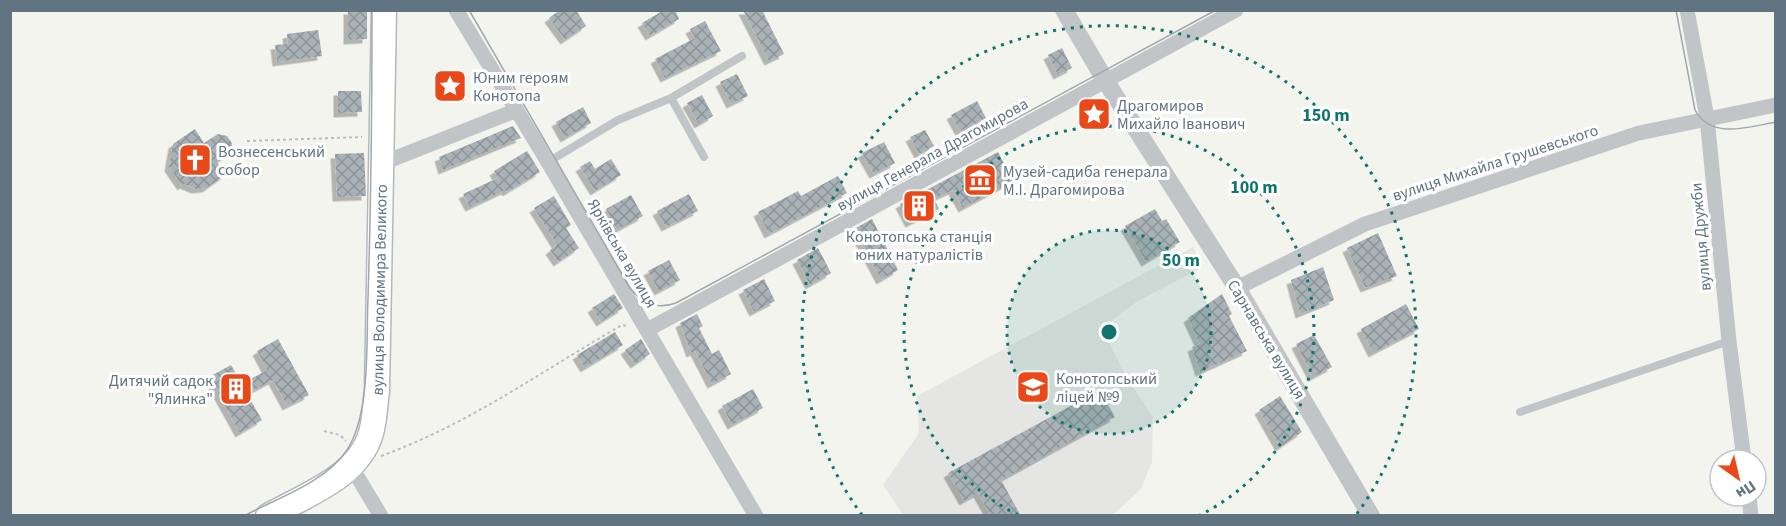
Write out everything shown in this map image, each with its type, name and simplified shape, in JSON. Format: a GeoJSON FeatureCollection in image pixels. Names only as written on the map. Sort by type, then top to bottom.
{"type":"FeatureCollection","features":[{"type":"Feature","properties":{"kind":"main road","name":"вулиця Володимира Великого"},"geometry":{"type":"LineString","coordinates":[[268,516],[321,487],[355,460],[371,435],[377,391],[383,163],[384,10]]}},
{"type":"Feature","properties":{"kind":"street","name":"Ярківська вулиця"},"geometry":{"type":"LineString","coordinates":[[456,10],[756,516]]}},
{"type":"Feature","properties":{"kind":"street","name":"Сарнавська вулиця"},"geometry":{"type":"LineString","coordinates":[[1064,10],[1105,80],[1237,288],[1371,516]]}},
{"type":"Feature","properties":{"kind":"street","name":"вулиця Генерала Драгомирова"},"geometry":{"type":"LineString","coordinates":[[647,330],[1236,10]]}},
{"type":"Feature","properties":{"kind":"street","name":"вулиця Дружби"},"geometry":{"type":"LineString","coordinates":[[1687,10],[1707,118],[1728,340],[1742,448]]}},
{"type":"Feature","properties":{"kind":"street","name":"вулиця Михайла Грушевського"},"geometry":{"type":"LineString","coordinates":[[1237,288],[1365,224],[1639,133],[1776,105]]}},
{"type":"Feature","properties":{"kind":"street"},"geometry":{"type":"LineString","coordinates":[[383,163],[517,110]]}},
{"type":"Feature","properties":{"kind":"street"},"geometry":{"type":"LineString","coordinates":[[355,460],[381,516]]}},
{"type":"Feature","properties":{"kind":"lane"},"geometry":{"type":"LineString","coordinates":[[548,162],[618,120],[671,98],[742,56]]}},
{"type":"Feature","properties":{"kind":"lane"},"geometry":{"type":"LineString","coordinates":[[671,98],[704,157]]}},
{"type":"Feature","properties":{"kind":"lane"},"geometry":{"type":"LineString","coordinates":[[1520,412],[1728,340]]}},
{"type":"Feature","properties":{"kind":"path"},"geometry":{"type":"LineString","coordinates":[[247,141],[383,136]]}},
{"type":"Feature","properties":{"kind":"path"},"geometry":{"type":"LineString","coordinates":[[324,431],[340,435],[355,460],[414,444],[485,410],[548,368],[622,325],[647,330]]}},
{"type":"Feature","properties":{"kind":"shaded area","name":"Конотопський ліцей №9"},"geometry":{"type":"Polygon","coordinates":[[[1193,247],[1203,267],[1136,302],[1102,328],[1126,377],[1153,417],[1152,462],[1141,489],[1113,515],[903,515],[883,485],[919,433],[917,396],[1193,247]]]}},
{"type":"Feature","properties":{"kind":"building"},"geometry":{"type":"Polygon","coordinates":[[[348,10],[367,10],[367,39],[348,40],[348,10]]]}},
{"type":"Feature","properties":{"kind":"building"},"geometry":{"type":"Polygon","coordinates":[[[560,10],[576,10],[586,26],[565,40],[549,18],[560,10]]]}},
{"type":"Feature","properties":{"kind":"building"},"geometry":{"type":"Polygon","coordinates":[[[664,10],[675,10],[679,19],[650,36],[642,23],[664,10]]]}},
{"type":"Feature","properties":{"kind":"building"},"geometry":{"type":"Polygon","coordinates":[[[743,10],[762,10],[784,54],[769,61],[743,10]]]}},
{"type":"Feature","properties":{"kind":"building"},"geometry":{"type":"Polygon","coordinates":[[[705,21],[721,51],[665,78],[655,59],[695,38],[690,29],[705,21]]]}},
{"type":"Feature","properties":{"kind":"building"},"geometry":{"type":"Polygon","coordinates":[[[318,30],[322,56],[277,62],[275,45],[288,44],[287,34],[318,30]]]}},
{"type":"Feature","properties":{"kind":"building"},"geometry":{"type":"Polygon","coordinates":[[[1062,48],[1072,68],[1058,75],[1048,55],[1062,48]]]}},
{"type":"Feature","properties":{"kind":"building"},"geometry":{"type":"Polygon","coordinates":[[[737,74],[748,96],[731,104],[720,82],[737,74]]]}},
{"type":"Feature","properties":{"kind":"building"},"geometry":{"type":"Polygon","coordinates":[[[338,91],[361,91],[362,112],[338,113],[338,91]]]}},
{"type":"Feature","properties":{"kind":"building"},"geometry":{"type":"Polygon","coordinates":[[[702,95],[713,116],[699,124],[687,103],[702,95]]]}},
{"type":"Feature","properties":{"kind":"building"},"geometry":{"type":"Polygon","coordinates":[[[977,101],[986,118],[960,131],[951,115],[977,101]]]}},
{"type":"Feature","properties":{"kind":"building"},"geometry":{"type":"Polygon","coordinates":[[[583,107],[591,123],[565,138],[556,122],[583,107]]]}},
{"type":"Feature","properties":{"kind":"building"},"geometry":{"type":"Polygon","coordinates":[[[513,126],[521,138],[443,170],[439,157],[513,126]]]}},
{"type":"Feature","properties":{"kind":"building","name":"Вознесенський собор"},"geometry":{"type":"Polygon","coordinates":[[[195,129],[204,143],[218,134],[227,136],[232,143],[231,152],[217,162],[225,175],[207,188],[196,189],[184,184],[182,186],[169,167],[173,144],[195,129]]]}},
{"type":"Feature","properties":{"kind":"building"},"geometry":{"type":"Polygon","coordinates":[[[925,130],[934,146],[919,154],[910,137],[925,130]]]}},
{"type":"Feature","properties":{"kind":"building"},"geometry":{"type":"Polygon","coordinates":[[[884,142],[895,163],[874,174],[862,153],[884,142]]]}},
{"type":"Feature","properties":{"kind":"building"},"geometry":{"type":"Polygon","coordinates":[[[527,151],[540,172],[507,192],[506,190],[470,207],[463,194],[498,178],[494,171],[527,151]]]}},
{"type":"Feature","properties":{"kind":"building","name":"Музей-садиба генерала М.І. Драгомирова"},"geometry":{"type":"Polygon","coordinates":[[[998,152],[1013,181],[963,208],[953,190],[934,199],[939,209],[910,223],[900,204],[998,152]]]}},
{"type":"Feature","properties":{"kind":"building"},"geometry":{"type":"Polygon","coordinates":[[[364,153],[366,196],[337,197],[335,154],[364,153]]]}},
{"type":"Feature","properties":{"kind":"building"},"geometry":{"type":"Polygon","coordinates":[[[611,159],[621,175],[595,191],[580,167],[590,161],[595,169],[611,159]]]}},
{"type":"Feature","properties":{"kind":"building"},"geometry":{"type":"Polygon","coordinates":[[[838,176],[847,193],[769,234],[758,212],[798,191],[801,196],[838,176]]]}},
{"type":"Feature","properties":{"kind":"building"},"geometry":{"type":"Polygon","coordinates":[[[689,194],[698,211],[666,227],[657,211],[689,194]]]}},
{"type":"Feature","properties":{"kind":"building"},"geometry":{"type":"Polygon","coordinates":[[[631,195],[643,216],[617,230],[606,209],[631,195]]]}},
{"type":"Feature","properties":{"kind":"building"},"geometry":{"type":"Polygon","coordinates":[[[554,196],[571,225],[566,228],[579,248],[558,262],[550,250],[557,245],[534,208],[554,196]]]}},
{"type":"Feature","properties":{"kind":"building"},"geometry":{"type":"Polygon","coordinates":[[[1155,209],[1162,221],[1166,219],[1180,242],[1146,262],[1125,226],[1155,209]]]}},
{"type":"Feature","properties":{"kind":"building"},"geometry":{"type":"Polygon","coordinates":[[[872,219],[898,270],[881,280],[854,229],[872,219]]]}},
{"type":"Feature","properties":{"kind":"building"},"geometry":{"type":"Polygon","coordinates":[[[1378,233],[1397,276],[1365,288],[1347,248],[1378,233]]]}},
{"type":"Feature","properties":{"kind":"building"},"geometry":{"type":"Polygon","coordinates":[[[818,248],[831,273],[810,285],[797,260],[818,248]]]}},
{"type":"Feature","properties":{"kind":"building"},"geometry":{"type":"Polygon","coordinates":[[[669,260],[680,280],[659,291],[648,271],[669,260]]]}},
{"type":"Feature","properties":{"kind":"building"},"geometry":{"type":"Polygon","coordinates":[[[1323,267],[1334,300],[1300,314],[1291,280],[1323,267]]]}},
{"type":"Feature","properties":{"kind":"building"},"geometry":{"type":"Polygon","coordinates":[[[764,279],[775,301],[754,312],[743,290],[764,279]]]}},
{"type":"Feature","properties":{"kind":"building"},"geometry":{"type":"Polygon","coordinates":[[[614,294],[623,308],[601,322],[592,308],[614,294]]]}},
{"type":"Feature","properties":{"kind":"building"},"geometry":{"type":"Polygon","coordinates":[[[1222,294],[1232,314],[1229,316],[1247,351],[1200,372],[1192,347],[1200,344],[1188,318],[1222,294]]]}},
{"type":"Feature","properties":{"kind":"building"},"geometry":{"type":"Polygon","coordinates":[[[1406,304],[1419,329],[1373,353],[1361,329],[1406,304]]]}},
{"type":"Feature","properties":{"kind":"building"},"geometry":{"type":"Polygon","coordinates":[[[697,314],[703,326],[699,328],[712,354],[719,350],[731,374],[712,384],[695,351],[691,353],[680,323],[697,314]]]}},
{"type":"Feature","properties":{"kind":"building"},"geometry":{"type":"Polygon","coordinates":[[[615,332],[623,345],[585,368],[577,355],[615,332]]]}},
{"type":"Feature","properties":{"kind":"building"},"geometry":{"type":"Polygon","coordinates":[[[1314,335],[1332,367],[1313,377],[1296,344],[1314,335]]]}},
{"type":"Feature","properties":{"kind":"building","name":"Дитячий садок \"Ялинка\""},"geometry":{"type":"Polygon","coordinates":[[[278,339],[309,395],[287,406],[273,380],[247,394],[262,420],[240,433],[209,377],[231,365],[242,384],[267,370],[257,351],[278,339]]]}},
{"type":"Feature","properties":{"kind":"building"},"geometry":{"type":"Polygon","coordinates":[[[641,339],[650,354],[635,364],[625,350],[641,339]]]}},
{"type":"Feature","properties":{"kind":"building"},"geometry":{"type":"Polygon","coordinates":[[[753,389],[763,408],[732,425],[722,406],[753,389]]]}},
{"type":"Feature","properties":{"kind":"building"},"geometry":{"type":"Polygon","coordinates":[[[1100,390],[1115,417],[1001,480],[1021,516],[991,516],[978,493],[964,501],[948,473],[1100,390]]]}},
{"type":"Feature","properties":{"kind":"building"},"geometry":{"type":"Polygon","coordinates":[[[1280,396],[1302,432],[1280,447],[1259,410],[1280,396]]]}},
{"type":"Feature","properties":{"kind":"tram line"},"geometry":{"type":"LineString","coordinates":[[244,516],[300,488],[327,471],[347,450],[355,435],[360,417],[367,355],[372,10]]}},
{"type":"Feature","properties":{"kind":"tram line"},"geometry":{"type":"LineString","coordinates":[[469,10],[630,288],[645,302],[656,306],[676,303],[1216,10]]}},
{"type":"Feature","properties":{"kind":"tram line"},"geometry":{"type":"LineString","coordinates":[[1676,10],[1695,110],[1702,119],[1710,125],[1731,129],[1776,122]]}},
{"type":"Feature","properties":{"kind":"place","name":"Юним героям Конотопа"},"geometry":{"type":"Point","coordinates":[450,86]}},
{"type":"Feature","properties":{"kind":"place","name":"Драгомиров Михайло Іванович"},"geometry":{"type":"Point","coordinates":[1094,114]}},
{"type":"Feature","properties":{"kind":"place","name":"Вознесенський собор"},"geometry":{"type":"Point","coordinates":[195,160]}},
{"type":"Feature","properties":{"kind":"place","name":"Музей-садиба генерала М.І. Драгомирова"},"geometry":{"type":"Point","coordinates":[980,180]}},
{"type":"Feature","properties":{"kind":"place","name":"Конотопська станція юних натуралістів"},"geometry":{"type":"Point","coordinates":[919,206]}},
{"type":"Feature","properties":{"kind":"place","name":"Конотопський ліцей №9"},"geometry":{"type":"Point","coordinates":[1033,387]}},
{"type":"Feature","properties":{"kind":"place","name":"Дитячий садок \"Ялинка\""},"geometry":{"type":"Point","coordinates":[236,389]}}]}
